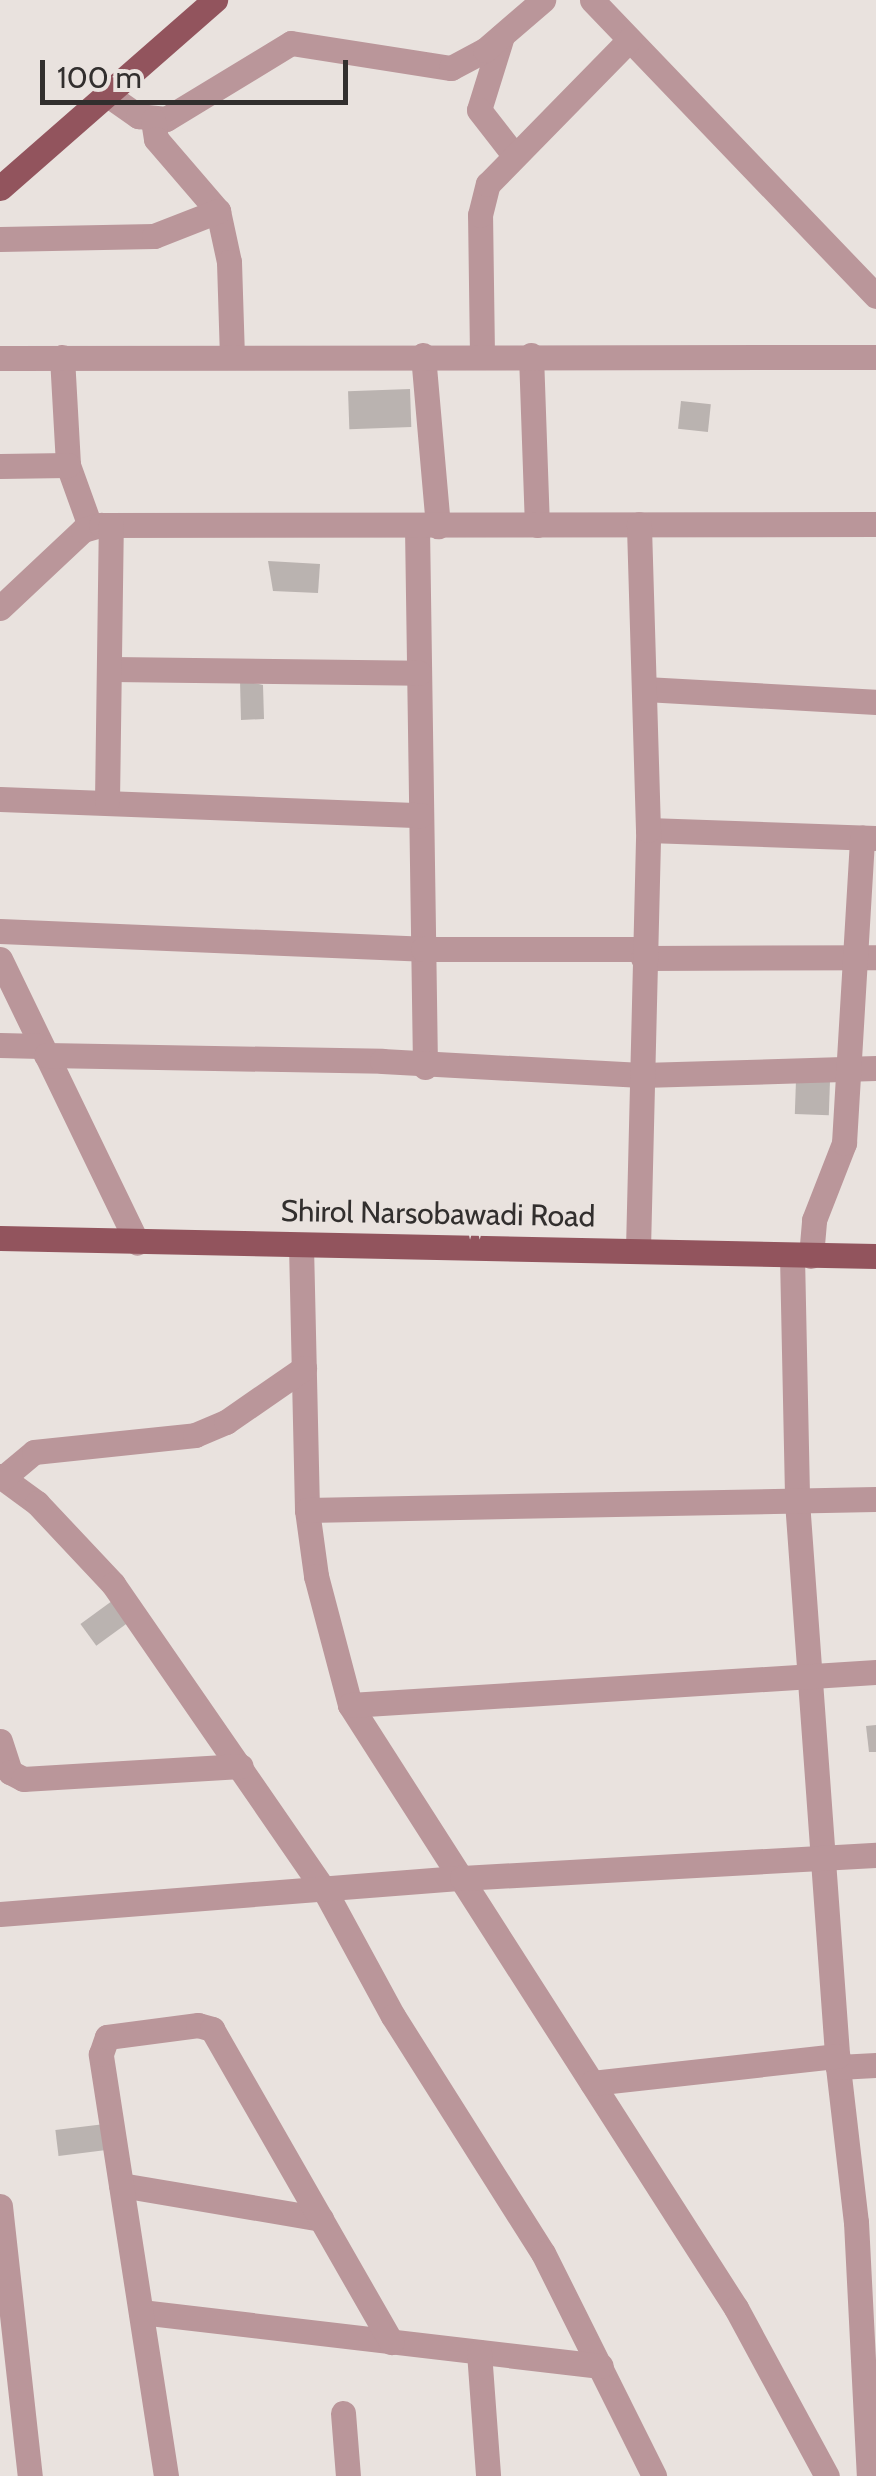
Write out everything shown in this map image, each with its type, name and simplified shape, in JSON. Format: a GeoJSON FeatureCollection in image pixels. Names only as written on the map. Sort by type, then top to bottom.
{"type":"FeatureCollection","features":[{"type":"Feature","properties":{"kind":"main road"},"geometry":{"type":"LineString","coordinates":[[0,188],[215,0]]}},
{"type":"Feature","properties":{"kind":"main road","name":"Shirol Narsobawadi Road"},"geometry":{"type":"LineString","coordinates":[[0,1238],[876,1256]]}},
{"type":"Feature","properties":{"kind":"street"},"geometry":{"type":"LineString","coordinates":[[108,95],[153,120],[166,119],[291,43],[451,68],[503,35],[543,0]]}},
{"type":"Feature","properties":{"kind":"street"},"geometry":{"type":"LineString","coordinates":[[592,0],[876,296]]}},
{"type":"Feature","properties":{"kind":"street"},"geometry":{"type":"LineString","coordinates":[[503,35],[479,110],[514,155]]}},
{"type":"Feature","properties":{"kind":"street"},"geometry":{"type":"LineString","coordinates":[[482,355],[481,202],[514,155],[629,40]]}},
{"type":"Feature","properties":{"kind":"street"},"geometry":{"type":"LineString","coordinates":[[153,120],[156,139],[218,211],[228,262],[232,356]]}},
{"type":"Feature","properties":{"kind":"street"},"geometry":{"type":"LineString","coordinates":[[0,239],[154,236],[218,211]]}},
{"type":"Feature","properties":{"kind":"street"},"geometry":{"type":"LineString","coordinates":[[423,355],[427,526],[419,673],[425,1067]]}},
{"type":"Feature","properties":{"kind":"street"},"geometry":{"type":"LineString","coordinates":[[531,355],[536,525]]}},
{"type":"Feature","properties":{"kind":"street"},"geometry":{"type":"LineString","coordinates":[[0,358],[876,357]]}},
{"type":"Feature","properties":{"kind":"street"},"geometry":{"type":"LineString","coordinates":[[62,358],[68,465],[101,526],[112,669],[107,801]]}},
{"type":"Feature","properties":{"kind":"street"},"geometry":{"type":"LineString","coordinates":[[0,466],[68,465]]}},
{"type":"Feature","properties":{"kind":"street"},"geometry":{"type":"LineString","coordinates":[[638,1249],[648,830],[639,524]]}},
{"type":"Feature","properties":{"kind":"street"},"geometry":{"type":"LineString","coordinates":[[0,608],[101,526],[876,524]]}},
{"type":"Feature","properties":{"kind":"street"},"geometry":{"type":"LineString","coordinates":[[112,669],[419,673]]}},
{"type":"Feature","properties":{"kind":"street"},"geometry":{"type":"LineString","coordinates":[[645,689],[876,702]]}},
{"type":"Feature","properties":{"kind":"street"},"geometry":{"type":"LineString","coordinates":[[0,799],[421,814]]}},
{"type":"Feature","properties":{"kind":"street"},"geometry":{"type":"LineString","coordinates":[[648,830],[869,838],[864,1068],[840,1162],[802,1256],[797,1500],[838,2062],[866,2222],[869,2476]]}},
{"type":"Feature","properties":{"kind":"street"},"geometry":{"type":"LineString","coordinates":[[0,931],[423,948],[866,957]]}},
{"type":"Feature","properties":{"kind":"street"},"geometry":{"type":"LineString","coordinates":[[0,959],[136,1243]]}},
{"type":"Feature","properties":{"kind":"street"},"geometry":{"type":"LineString","coordinates":[[0,1045],[642,1075],[864,1068]]}},
{"type":"Feature","properties":{"kind":"street"},"geometry":{"type":"LineString","coordinates":[[301,1246],[307,1510],[316,1576],[350,1705],[736,2308],[827,2476]]}},
{"type":"Feature","properties":{"kind":"street"},"geometry":{"type":"LineString","coordinates":[[304,1368],[226,1422],[195,1435],[34,1452],[2,1477],[37,1502],[112,1584],[325,1891],[393,2016],[543,2253],[654,2476]]}},
{"type":"Feature","properties":{"kind":"street"},"geometry":{"type":"LineString","coordinates":[[307,1510],[876,1499]]}},
{"type":"Feature","properties":{"kind":"street"},"geometry":{"type":"LineString","coordinates":[[350,1705],[876,1672]]}},
{"type":"Feature","properties":{"kind":"street"},"geometry":{"type":"LineString","coordinates":[[0,1742],[10,1772],[24,1780],[240,1766]]}},
{"type":"Feature","properties":{"kind":"street"},"geometry":{"type":"LineString","coordinates":[[0,1914],[462,1878],[876,1855]]}},
{"type":"Feature","properties":{"kind":"street"},"geometry":{"type":"LineString","coordinates":[[166,2476],[103,2041],[205,2025],[391,2342]]}},
{"type":"Feature","properties":{"kind":"street"},"geometry":{"type":"LineString","coordinates":[[592,2084],[838,2062],[876,2065]]}},
{"type":"Feature","properties":{"kind":"street"},"geometry":{"type":"LineString","coordinates":[[121,2185],[321,2219]]}},
{"type":"Feature","properties":{"kind":"street"},"geometry":{"type":"LineString","coordinates":[[0,2206],[30,2476]]}},
{"type":"Feature","properties":{"kind":"street"},"geometry":{"type":"LineString","coordinates":[[141,2312],[601,2366]]}},
{"type":"Feature","properties":{"kind":"street"},"geometry":{"type":"LineString","coordinates":[[479,2352],[488,2476]]}},
{"type":"Feature","properties":{"kind":"street"},"geometry":{"type":"LineString","coordinates":[[343,2413],[348,2476]]}},
{"type":"Feature","properties":{"kind":"building"},"geometry":{"type":"Polygon","coordinates":[[[410,389],[411,427],[349,429],[348,391],[410,389]]]}},
{"type":"Feature","properties":{"kind":"building"},"geometry":{"type":"Polygon","coordinates":[[[681,401],[711,404],[708,432],[678,429],[681,401]]]}},
{"type":"Feature","properties":{"kind":"building"},"geometry":{"type":"Polygon","coordinates":[[[268,561],[320,564],[318,593],[273,591],[268,561]]]}},
{"type":"Feature","properties":{"kind":"building"},"geometry":{"type":"Polygon","coordinates":[[[240,680],[263,685],[264,719],[241,720],[240,680]]]}},
{"type":"Feature","properties":{"kind":"building"},"geometry":{"type":"Polygon","coordinates":[[[796,1080],[830,1081],[829,1115],[795,1114],[796,1080]]]}},
{"type":"Feature","properties":{"kind":"building"},"geometry":{"type":"Polygon","coordinates":[[[112,1601],[128,1623],[96,1646],[80,1624],[112,1601]]]}},
{"type":"Feature","properties":{"kind":"building"},"geometry":{"type":"Polygon","coordinates":[[[876,1725],[876,1752],[869,1752],[866,1726],[876,1725]]]}},
{"type":"Feature","properties":{"kind":"building"},"geometry":{"type":"Polygon","coordinates":[[[105,2124],[108,2150],[59,2156],[55,2130],[105,2124]]]}}]}
